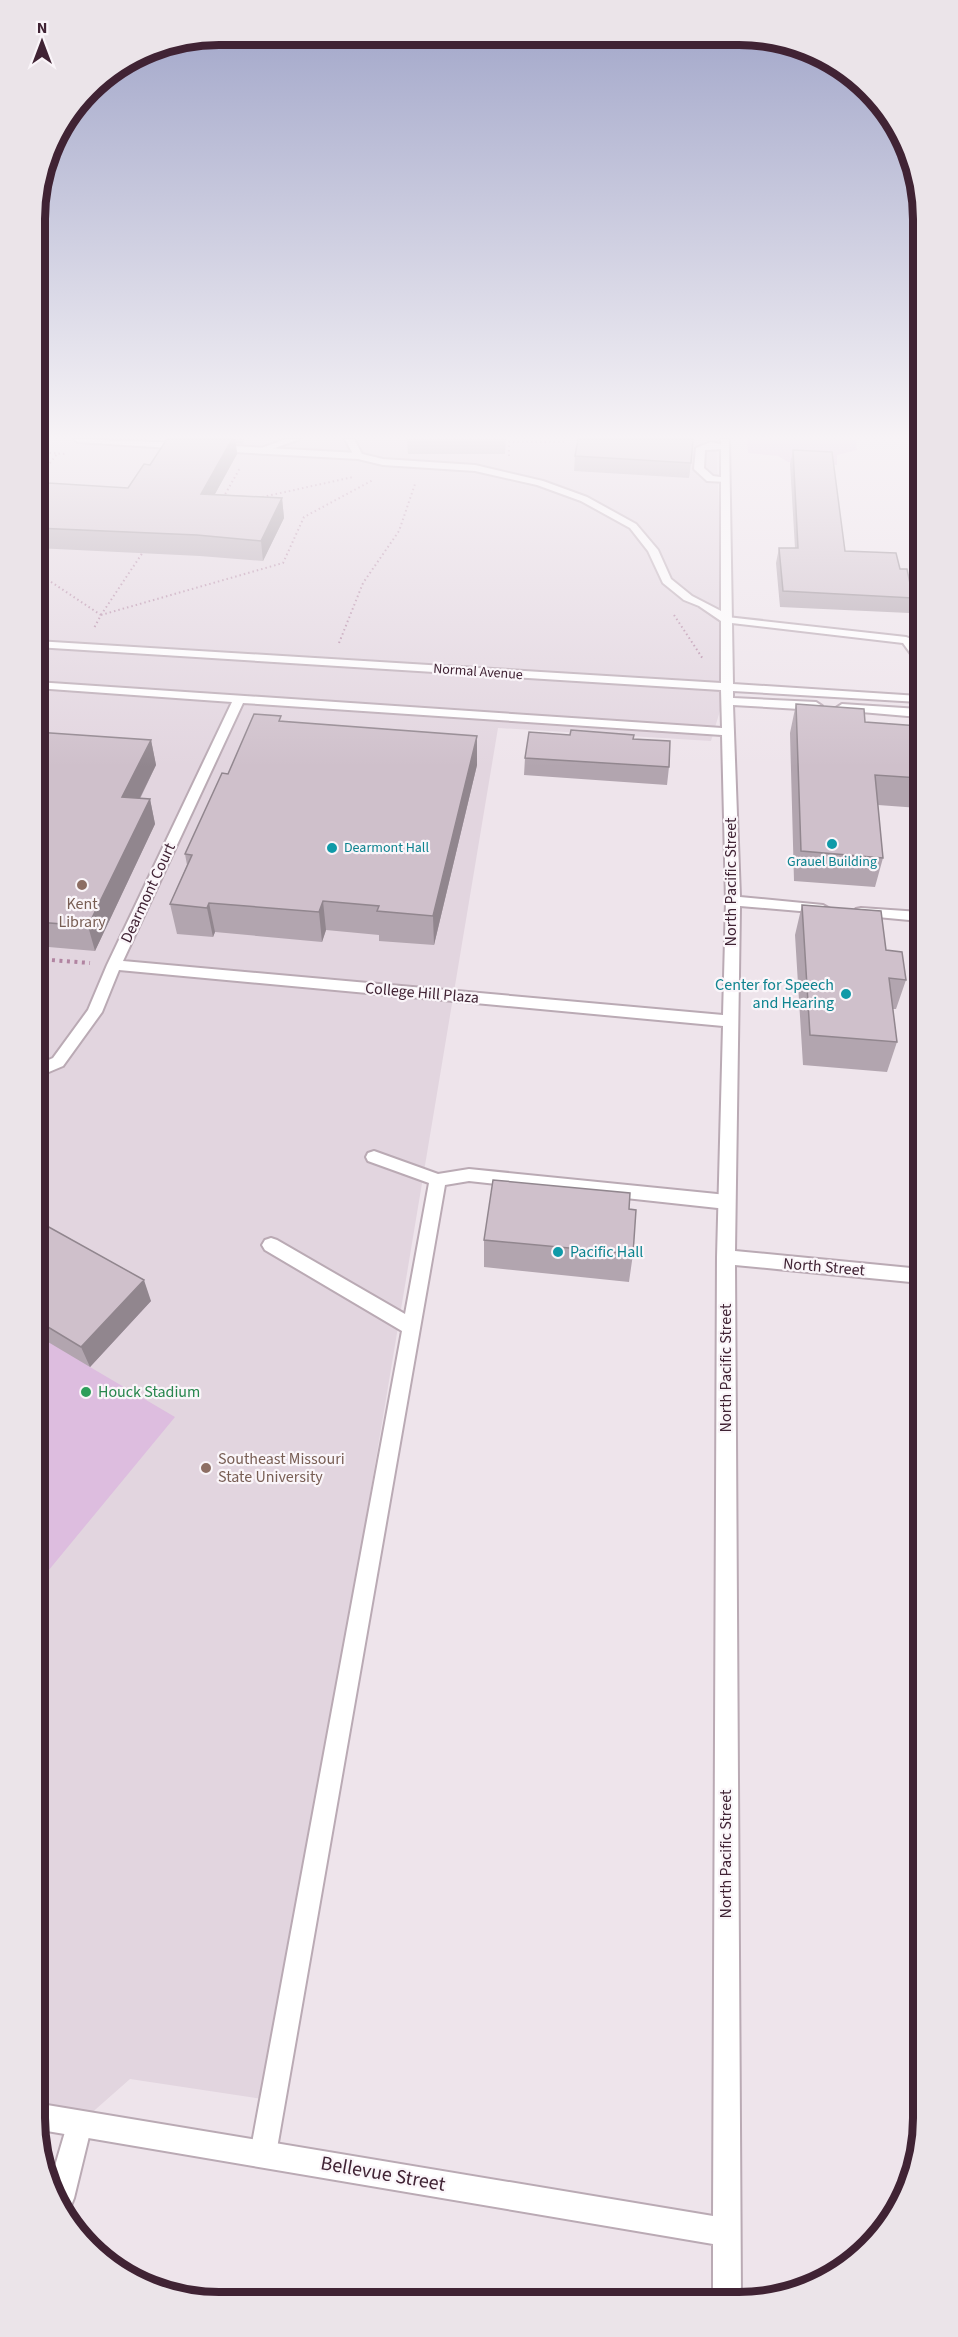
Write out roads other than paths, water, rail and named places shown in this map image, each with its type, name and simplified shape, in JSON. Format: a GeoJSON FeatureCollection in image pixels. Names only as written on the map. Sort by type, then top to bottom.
{"type":"FeatureCollection","features":[{"type":"Feature","properties":{"kind":"street"},"geometry":{"type":"LineString","coordinates":[[651,548],[668,581],[688,598],[703,604],[727,620],[906,640],[913,649]]}},
{"type":"Feature","properties":{"kind":"street","name":"North Pacific Street"},"geometry":{"type":"LineString","coordinates":[[725,548],[733,901],[726,1257],[728,2292]]}},
{"type":"Feature","properties":{"kind":"street","name":"Normal Avenue"},"geometry":{"type":"LineString","coordinates":[[45,645],[727,694],[913,712]]}},
{"type":"Feature","properties":{"kind":"street"},"geometry":{"type":"LineString","coordinates":[[45,687],[728,732]]}},
{"type":"Feature","properties":{"kind":"street","name":"Normal Avenue"},"geometry":{"type":"LineString","coordinates":[[727,694],[913,699]]}},
{"type":"Feature","properties":{"kind":"street","name":"Dearmont Court"},"geometry":{"type":"LineString","coordinates":[[45,1068],[58,1062],[95,1012],[114,965],[239,699]]}},
{"type":"Feature","properties":{"kind":"street"},"geometry":{"type":"LineString","coordinates":[[733,901],[913,916]]}},
{"type":"Feature","properties":{"kind":"street","name":"College Hill Plaza"},"geometry":{"type":"LineString","coordinates":[[114,965],[729,1021]]}},
{"type":"Feature","properties":{"kind":"street"},"geometry":{"type":"LineString","coordinates":[[374,1157],[438,1180],[470,1175],[727,1202]]}},
{"type":"Feature","properties":{"kind":"street"},"geometry":{"type":"LineString","coordinates":[[263,2154],[438,1180]]}},
{"type":"Feature","properties":{"kind":"street"},"geometry":{"type":"LineString","coordinates":[[271,1245],[411,1327]]}},
{"type":"Feature","properties":{"kind":"street","name":"North Street"},"geometry":{"type":"LineString","coordinates":[[726,1257],[913,1275]]}},
{"type":"Feature","properties":{"kind":"street","name":"Bellevue Street"},"geometry":{"type":"LineString","coordinates":[[45,2118],[726,2232]]}},
{"type":"Feature","properties":{"kind":"street"},"geometry":{"type":"LineString","coordinates":[[62,2192],[79,2124]]}},
{"type":"Feature","properties":{"kind":"place","name":"Grauel Building"},"geometry":{"type":"Point","coordinates":[832,844]}},
{"type":"Feature","properties":{"kind":"place","name":"Dearmont Hall"},"geometry":{"type":"Point","coordinates":[332,848]}},
{"type":"Feature","properties":{"kind":"place","name":"Kent Library"},"geometry":{"type":"Point","coordinates":[82,885]}},
{"type":"Feature","properties":{"kind":"place","name":"Center for Speech and Hearing"},"geometry":{"type":"Point","coordinates":[846,994]}},
{"type":"Feature","properties":{"kind":"place","name":"Pacific Hall"},"geometry":{"type":"Point","coordinates":[558,1252]}},
{"type":"Feature","properties":{"kind":"place","name":"Houck Stadium"},"geometry":{"type":"Point","coordinates":[86,1392]}},
{"type":"Feature","properties":{"kind":"place","name":"Southeast Missouri State University"},"geometry":{"type":"Point","coordinates":[206,1468]}}]}
